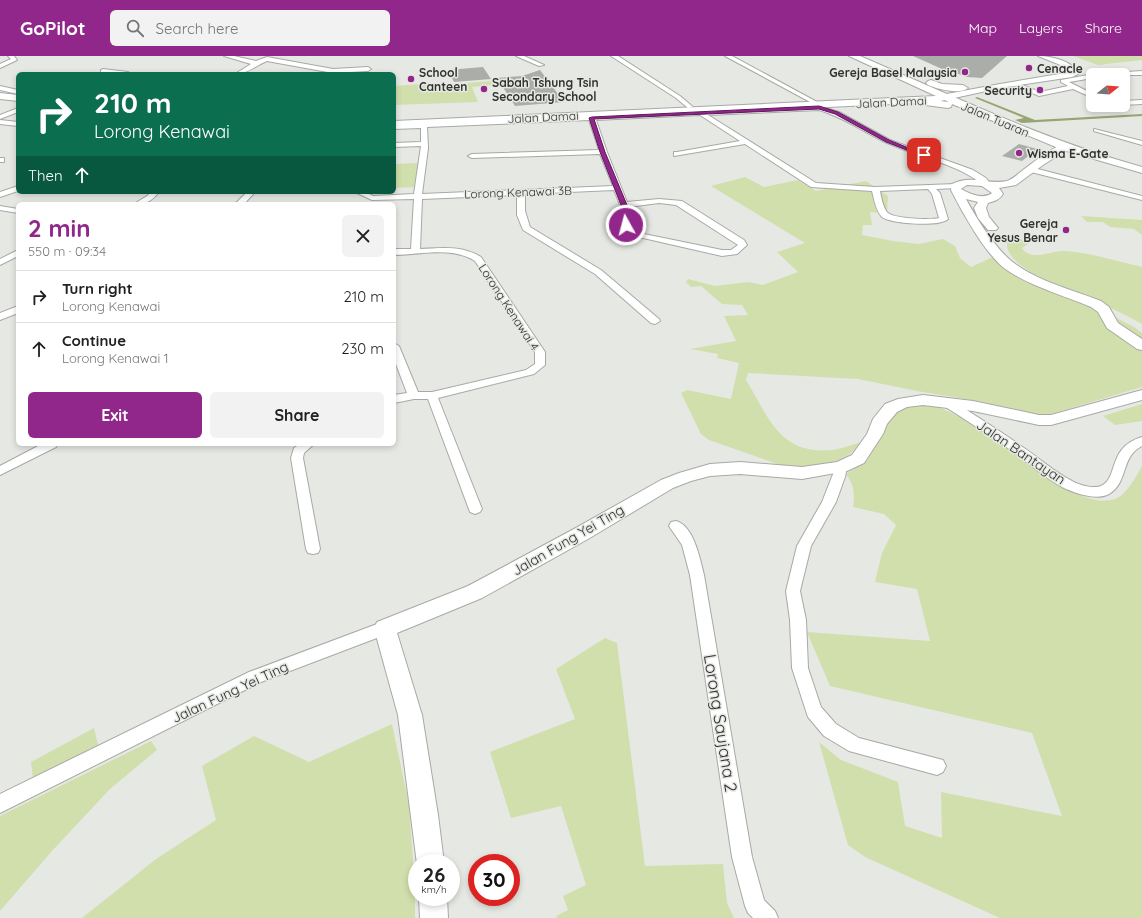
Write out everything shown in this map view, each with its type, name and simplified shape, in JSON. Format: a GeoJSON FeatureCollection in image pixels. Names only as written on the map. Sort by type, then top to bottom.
{"type":"FeatureCollection","features":[{"type":"Feature","properties":{"kind":"main road","name":"Jalan Tuaran"},"geometry":{"type":"LineString","coordinates":[[853,56],[922,87],[981,107],[1062,141],[1109,157],[1142,165]]}},
{"type":"Feature","properties":{"kind":"main road","name":"Jalan Tuaran"},"geometry":{"type":"LineString","coordinates":[[864,56],[905,74],[993,119],[1065,148],[1142,170]]}},
{"type":"Feature","properties":{"kind":"main road"},"geometry":{"type":"LineString","coordinates":[[911,98],[950,96],[1015,84],[1072,76],[1076,73],[1066,65],[1039,57]]}},
{"type":"Feature","properties":{"kind":"main road"},"geometry":{"type":"LineString","coordinates":[[950,96],[1061,71],[1039,57]]}},
{"type":"Feature","properties":{"kind":"main road"},"geometry":{"type":"LineString","coordinates":[[905,74],[941,87],[950,96]]}},
{"type":"Feature","properties":{"kind":"main road"},"geometry":{"type":"LineString","coordinates":[[911,98],[924,92],[922,87]]}},
{"type":"Feature","properties":{"kind":"main road"},"geometry":{"type":"LineString","coordinates":[[0,96],[16,98]]}},
{"type":"Feature","properties":{"kind":"main road","name":"Jalan Damai"},"geometry":{"type":"LineString","coordinates":[[396,121],[911,98]]}},
{"type":"Feature","properties":{"kind":"main road","name":"Jalan Damai"},"geometry":{"type":"LineString","coordinates":[[396,124],[848,104],[911,98]]}},
{"type":"Feature","properties":{"kind":"main road"},"geometry":{"type":"LineString","coordinates":[[0,101],[16,103]]}},
{"type":"Feature","properties":{"kind":"main road"},"geometry":{"type":"LineString","coordinates":[[956,188],[964,195],[976,198],[990,190],[1012,183],[1065,148],[1109,157]]}},
{"type":"Feature","properties":{"kind":"main road"},"geometry":{"type":"LineString","coordinates":[[956,188],[958,184],[967,182],[990,190]]}},
{"type":"Feature","properties":{"kind":"main road"},"geometry":{"type":"LineString","coordinates":[[956,188],[967,211],[1003,261],[1023,275],[1096,304],[1104,310],[1112,325],[1142,346]]}},
{"type":"Feature","properties":{"kind":"main road"},"geometry":{"type":"LineString","coordinates":[[990,190],[980,208],[984,218],[999,240],[1017,260],[1042,279],[1067,292]]}},
{"type":"Feature","properties":{"kind":"main road"},"geometry":{"type":"LineString","coordinates":[[1003,261],[1017,260]]}},
{"type":"Feature","properties":{"kind":"main road","name":"Jalan Fung Yei Ting"},"geometry":{"type":"LineString","coordinates":[[385,628],[475,592],[581,534],[667,484],[685,477],[710,470],[740,468],[802,473],[841,467],[858,458],[866,449],[875,434],[879,423],[891,408],[912,401],[923,400],[973,406],[1039,420],[1051,420],[1142,395]]}},
{"type":"Feature","properties":{"kind":"main road"},"geometry":{"type":"LineString","coordinates":[[385,628],[410,715],[425,815],[429,854]]}},
{"type":"Feature","properties":{"kind":"main road"},"geometry":{"type":"LineString","coordinates":[[433,906],[434,918]]}},
{"type":"Feature","properties":{"kind":"street"},"geometry":{"type":"LineString","coordinates":[[0,66],[14,60],[11,56]]}},
{"type":"Feature","properties":{"kind":"street"},"geometry":{"type":"LineString","coordinates":[[228,56],[256,63]]}},
{"type":"Feature","properties":{"kind":"street"},"geometry":{"type":"LineString","coordinates":[[519,56],[541,65]]}},
{"type":"Feature","properties":{"kind":"street"},"geometry":{"type":"LineString","coordinates":[[614,56],[678,97],[690,107]]}},
{"type":"Feature","properties":{"kind":"street"},"geometry":{"type":"LineString","coordinates":[[728,56],[814,102]]}},
{"type":"Feature","properties":{"kind":"street"},"geometry":{"type":"LineString","coordinates":[[241,72],[268,57],[334,70],[368,69]]}},
{"type":"Feature","properties":{"kind":"street"},"geometry":{"type":"LineString","coordinates":[[103,71],[111,72]]}},
{"type":"Feature","properties":{"kind":"street"},"geometry":{"type":"LineString","coordinates":[[1130,74],[1142,73]]}},
{"type":"Feature","properties":{"kind":"street"},"geometry":{"type":"LineString","coordinates":[[1086,77],[1063,81],[1086,93]]}},
{"type":"Feature","properties":{"kind":"street"},"geometry":{"type":"LineString","coordinates":[[0,81],[7,82]]}},
{"type":"Feature","properties":{"kind":"street"},"geometry":{"type":"LineString","coordinates":[[14,83],[0,89],[16,92]]}},
{"type":"Feature","properties":{"kind":"street"},"geometry":{"type":"LineString","coordinates":[[1015,84],[1039,94],[1074,87]]}},
{"type":"Feature","properties":{"kind":"street"},"geometry":{"type":"LineString","coordinates":[[1130,103],[1142,102]]}},
{"type":"Feature","properties":{"kind":"street"},"geometry":{"type":"LineString","coordinates":[[837,113],[837,109],[848,104]]}},
{"type":"Feature","properties":{"kind":"street"},"geometry":{"type":"LineString","coordinates":[[396,127],[819,108],[837,113],[888,141],[970,172],[983,180],[990,190]]}},
{"type":"Feature","properties":{"kind":"street"},"geometry":{"type":"LineString","coordinates":[[0,117],[16,111]]}},
{"type":"Feature","properties":{"kind":"street"},"geometry":{"type":"LineString","coordinates":[[701,113],[809,182],[828,186],[875,189],[929,186],[956,188]]}},
{"type":"Feature","properties":{"kind":"street"},"geometry":{"type":"LineString","coordinates":[[592,118],[603,152],[624,205],[628,230],[633,233],[722,253],[737,252],[744,245],[679,203],[673,201],[661,201],[624,205]]}},
{"type":"Feature","properties":{"kind":"street"},"geometry":{"type":"LineString","coordinates":[[0,122],[16,124]]}},
{"type":"Feature","properties":{"kind":"street"},"geometry":{"type":"LineString","coordinates":[[415,252],[418,196],[424,144],[424,126]]}},
{"type":"Feature","properties":{"kind":"street"},"geometry":{"type":"LineString","coordinates":[[1096,130],[1142,143]]}},
{"type":"Feature","properties":{"kind":"street"},"geometry":{"type":"LineString","coordinates":[[676,154],[746,142]]}},
{"type":"Feature","properties":{"kind":"street"},"geometry":{"type":"LineString","coordinates":[[396,145],[424,144]]}},
{"type":"Feature","properties":{"kind":"street"},"geometry":{"type":"LineString","coordinates":[[472,156],[603,152]]}},
{"type":"Feature","properties":{"kind":"street"},"geometry":{"type":"LineString","coordinates":[[1030,170],[1142,198]]}},
{"type":"Feature","properties":{"kind":"street"},"geometry":{"type":"LineString","coordinates":[[875,189],[882,212],[885,216],[937,221],[944,219],[936,193],[929,186]]}},
{"type":"Feature","properties":{"kind":"street","name":"Lorong Kenawai 3B"},"geometry":{"type":"LineString","coordinates":[[363,194],[372,198],[618,188]]}},
{"type":"Feature","properties":{"kind":"street"},"geometry":{"type":"LineString","coordinates":[[0,195],[16,189]]}},
{"type":"Feature","properties":{"kind":"street"},"geometry":{"type":"LineString","coordinates":[[521,193],[520,211],[522,221],[526,228],[598,272],[655,321]]}},
{"type":"Feature","properties":{"kind":"street"},"geometry":{"type":"LineString","coordinates":[[142,202],[150,198],[153,194]]}},
{"type":"Feature","properties":{"kind":"street"},"geometry":{"type":"LineString","coordinates":[[241,202],[249,194]]}},
{"type":"Feature","properties":{"kind":"street"},"geometry":{"type":"LineString","coordinates":[[0,208],[16,211]]}},
{"type":"Feature","properties":{"kind":"street","name":"Lorong Kenawai 4"},"geometry":{"type":"LineString","coordinates":[[396,252],[463,252],[474,256],[498,288],[540,352],[540,365],[530,372],[432,396],[414,395],[396,399]]}},
{"type":"Feature","properties":{"kind":"street"},"geometry":{"type":"LineString","coordinates":[[0,262],[16,254]]}},
{"type":"Feature","properties":{"kind":"street"},"geometry":{"type":"LineString","coordinates":[[0,317],[16,310]]}},
{"type":"Feature","properties":{"kind":"street"},"geometry":{"type":"LineString","coordinates":[[396,351],[414,395]]}},
{"type":"Feature","properties":{"kind":"street"},"geometry":{"type":"LineString","coordinates":[[432,396],[475,509]]}},
{"type":"Feature","properties":{"kind":"street","name":"Jalan Bantayan"},"geometry":{"type":"LineString","coordinates":[[948,403],[1016,448],[1051,474],[1068,484],[1086,491],[1103,491],[1114,483],[1123,455],[1134,445],[1142,441]]}},
{"type":"Feature","properties":{"kind":"street"},"geometry":{"type":"LineString","coordinates":[[0,471],[48,446]]}},
{"type":"Feature","properties":{"kind":"street"},"geometry":{"type":"LineString","coordinates":[[303,448],[297,458],[312,549]]}},
{"type":"Feature","properties":{"kind":"street"},"geometry":{"type":"LineString","coordinates":[[841,467],[839,477],[829,502],[804,546],[793,591],[798,620],[800,668],[814,711],[830,730],[855,745],[937,766]]}},
{"type":"Feature","properties":{"kind":"street","name":"Lorong Saujana 2"},"geometry":{"type":"LineString","coordinates":[[676,526],[689,544],[697,575],[742,857],[755,906],[768,918]]}},
{"type":"Feature","properties":{"kind":"street","name":"Jalan Fung Yei Ting"},"geometry":{"type":"LineString","coordinates":[[0,804],[255,677],[385,628]]}},
{"type":"Feature","properties":{"kind":"shaded area"},"geometry":{"type":"Polygon","coordinates":[[[1073,56],[1142,56],[1142,60],[1098,65],[1073,56]]]}},
{"type":"Feature","properties":{"kind":"shaded area"},"geometry":{"type":"Polygon","coordinates":[[[493,81],[491,82],[493,85],[472,87],[478,102],[396,105],[396,86],[434,83],[438,85],[493,81]]]}},
{"type":"Feature","properties":{"kind":"shaded area"},"geometry":{"type":"Polygon","coordinates":[[[977,97],[1035,120],[1142,114],[1142,116],[1022,123],[1015,120],[1024,118],[975,98],[977,97]]]}},
{"type":"Feature","properties":{"kind":"shaded area"},"geometry":{"type":"Polygon","coordinates":[[[418,163],[414,187],[396,188],[396,164],[418,163]]]}},
{"type":"Feature","properties":{"kind":"shaded area"},"geometry":{"type":"Polygon","coordinates":[[[745,177],[764,187],[798,180],[816,191],[866,181],[888,196],[887,213],[870,212],[872,225],[863,225],[862,235],[919,244],[943,239],[955,246],[960,258],[971,267],[995,256],[1134,327],[1142,333],[1142,387],[1045,415],[858,379],[748,373],[746,380],[762,408],[778,431],[788,440],[800,447],[814,450],[832,450],[862,442],[850,454],[834,462],[810,466],[786,467],[709,440],[701,434],[681,393],[687,390],[731,399],[739,363],[717,358],[718,354],[690,349],[736,341],[724,316],[748,315],[742,305],[722,304],[701,286],[691,287],[686,282],[688,279],[715,286],[748,282],[763,285],[798,272],[777,252],[805,243],[711,186],[745,177]]]}},
{"type":"Feature","properties":{"kind":"shaded area"},"geometry":{"type":"Polygon","coordinates":[[[1081,216],[1142,220],[1142,235],[1134,229],[1110,227],[1103,222],[1087,222],[1081,216]]]}},
{"type":"Feature","properties":{"kind":"shaded area"},"geometry":{"type":"Polygon","coordinates":[[[1013,233],[1028,244],[1022,248],[1030,254],[1041,255],[1058,251],[1073,252],[1093,255],[1142,267],[1142,324],[1115,310],[1054,284],[1022,266],[1012,256],[1007,246],[1013,233]]]}},
{"type":"Feature","properties":{"kind":"shaded area"},"geometry":{"type":"Polygon","coordinates":[[[1142,404],[1142,421],[1115,425],[1103,416],[1142,404]]]}},
{"type":"Feature","properties":{"kind":"shaded area"},"geometry":{"type":"Polygon","coordinates":[[[913,405],[932,406],[950,412],[971,424],[1059,484],[1077,494],[1094,500],[1110,500],[1123,494],[1142,466],[1142,918],[1000,918],[865,857],[848,845],[819,742],[841,760],[898,782],[905,826],[942,838],[941,792],[1062,816],[1032,733],[830,686],[807,632],[930,641],[917,589],[875,582],[882,553],[896,525],[884,514],[853,507],[853,489],[846,474],[867,461],[893,415],[901,409],[913,405]]]}},
{"type":"Feature","properties":{"kind":"shaded area"},"geometry":{"type":"Polygon","coordinates":[[[605,638],[617,643],[645,866],[723,864],[727,903],[734,918],[557,918],[556,916],[568,910],[563,896],[586,885],[561,806],[511,818],[490,752],[575,719],[556,669],[605,638]]]}},
{"type":"Feature","properties":{"kind":"shaded area"},"geometry":{"type":"Polygon","coordinates":[[[392,724],[409,805],[412,854],[408,854],[408,906],[415,906],[415,918],[82,918],[156,859],[216,820],[202,766],[254,736],[309,762],[392,724]]]}},
{"type":"Feature","properties":{"kind":"shaded area"},"geometry":{"type":"Polygon","coordinates":[[[94,728],[98,745],[33,778],[31,762],[94,728]]]}},
{"type":"Feature","properties":{"kind":"shaded area"},"geometry":{"type":"Polygon","coordinates":[[[151,741],[157,750],[110,789],[52,851],[0,911],[0,816],[151,741]]]}},
{"type":"Feature","properties":{"kind":"building"},"geometry":{"type":"Polygon","coordinates":[[[913,56],[1007,56],[982,78],[967,77],[956,73],[951,73],[913,56]]]}},
{"type":"Feature","properties":{"kind":"building"},"geometry":{"type":"Polygon","coordinates":[[[483,67],[491,79],[454,82],[448,70],[483,67]]]}},
{"type":"Feature","properties":{"kind":"building"},"geometry":{"type":"Polygon","coordinates":[[[540,70],[564,102],[515,106],[497,78],[522,76],[540,70]]]}},
{"type":"Feature","properties":{"kind":"building","name":"Wisma E-Gate"},"geometry":{"type":"Polygon","coordinates":[[[1019,144],[1037,149],[1022,161],[1002,156],[1019,144]]]}},
{"type":"Feature","properties":{"kind":"place","name":"Cenacle"},"geometry":{"type":"Point","coordinates":[1029,68]}},
{"type":"Feature","properties":{"kind":"place","name":"Gereja Basel Malaysia"},"geometry":{"type":"Point","coordinates":[965,72]}},
{"type":"Feature","properties":{"kind":"place","name":"School Canteen"},"geometry":{"type":"Point","coordinates":[411,79]}},
{"type":"Feature","properties":{"kind":"place","name":"Sabah Tshung Tsin Secondary School"},"geometry":{"type":"Point","coordinates":[484,89]}},
{"type":"Feature","properties":{"kind":"place","name":"Security"},"geometry":{"type":"Point","coordinates":[1040,90]}},
{"type":"Feature","properties":{"kind":"place","name":"Wisma E-Gate"},"geometry":{"type":"Point","coordinates":[1019,153]}},
{"type":"Feature","properties":{"kind":"place","name":"Gereja Yesus Benar"},"geometry":{"type":"Point","coordinates":[1066,230]}},
{"type":"Feature","properties":{"kind":"route"},"geometry":{"type":"LineString","coordinates":[[626,225],[624,205],[603,152],[592,118],[821,108],[837,113],[888,141],[924,155]]}}]}
